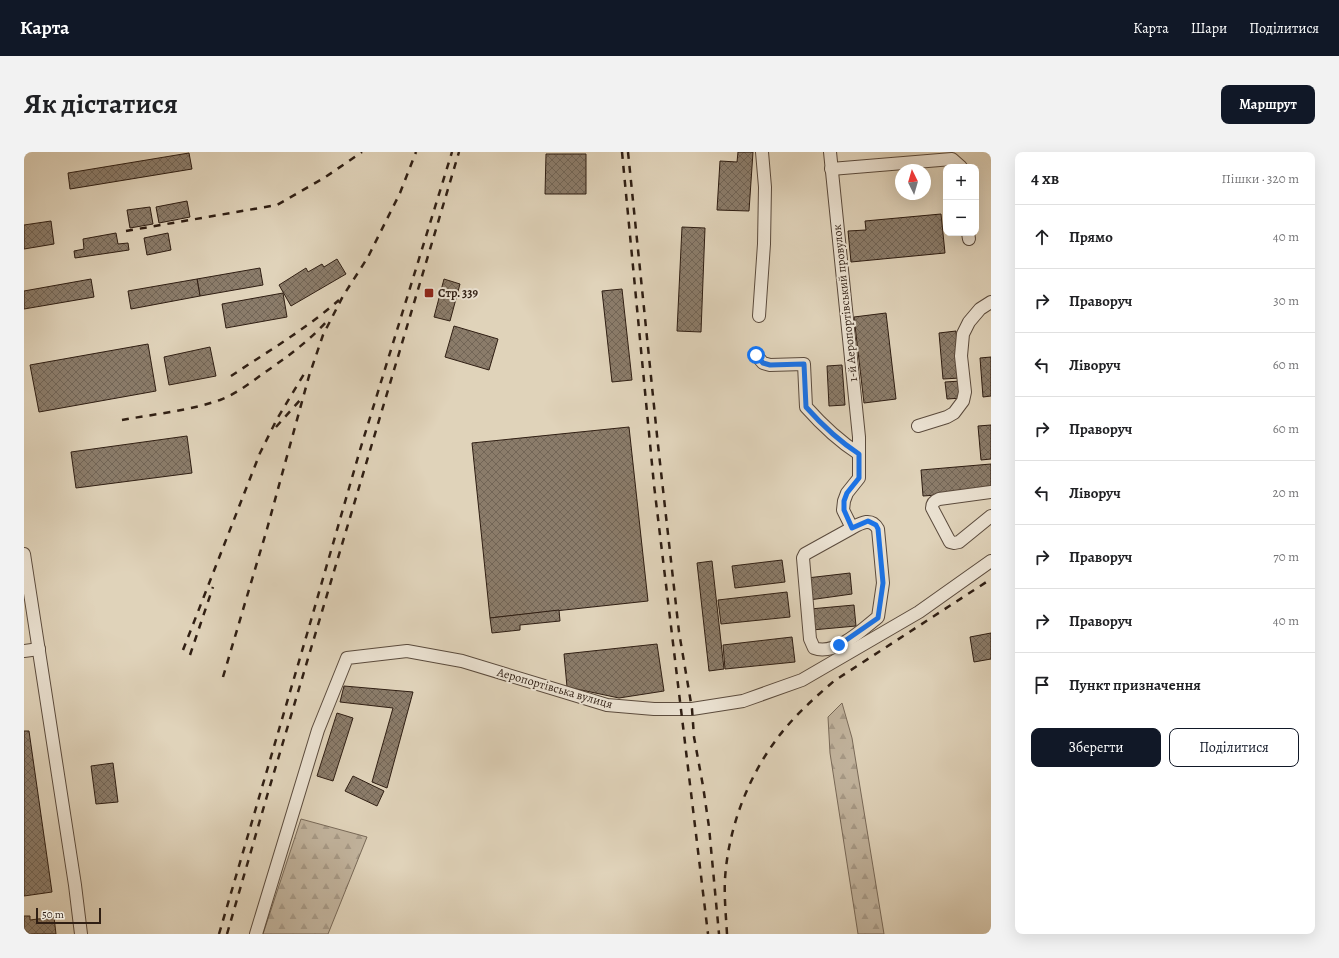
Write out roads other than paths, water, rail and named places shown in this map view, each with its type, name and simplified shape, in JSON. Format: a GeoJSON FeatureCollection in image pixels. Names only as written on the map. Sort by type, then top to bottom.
{"type":"FeatureCollection","features":[{"type":"Feature","properties":{"kind":"street"},"geometry":{"type":"LineString","coordinates":[[759,316],[764,244],[765,187],[762,152]]}},
{"type":"Feature","properties":{"kind":"street","name":"1-й Аеропортівський провулок"},"geometry":{"type":"LineString","coordinates":[[830,152],[859,437],[859,478],[847,493],[844,501],[844,510],[852,528]]}},
{"type":"Feature","properties":{"kind":"street"},"geometry":{"type":"LineString","coordinates":[[831,169],[952,159],[958,164]]}},
{"type":"Feature","properties":{"kind":"street"},"geometry":{"type":"LineString","coordinates":[[918,426],[947,417],[954,413],[963,401],[965,392],[961,356],[963,334],[969,322],[980,309],[991,302]]}},
{"type":"Feature","properties":{"kind":"street"},"geometry":{"type":"LineString","coordinates":[[756,355],[763,363],[770,365],[804,364],[806,407],[834,435],[859,454]]}},
{"type":"Feature","properties":{"kind":"street"},"geometry":{"type":"LineString","coordinates":[[991,492],[939,499],[934,501],[932,504],[932,508],[950,542],[954,543],[959,542],[991,516]]}},
{"type":"Feature","properties":{"kind":"street"},"geometry":{"type":"LineString","coordinates":[[868,521],[876,525],[878,529],[883,583],[878,618],[839,645],[825,650],[820,650],[814,648],[810,639],[803,558],[804,554],[852,528],[868,521]]}},
{"type":"Feature","properties":{"kind":"street"},"geometry":{"type":"LineString","coordinates":[[24,554],[82,934]]}},
{"type":"Feature","properties":{"kind":"street","name":"Аеропортівська вулиця"},"geometry":{"type":"LineString","coordinates":[[256,934],[318,730],[347,658],[407,651],[462,661],[607,705],[654,709],[692,709],[743,700],[802,680],[919,612],[991,561]]}},
{"type":"Feature","properties":{"kind":"street"},"geometry":{"type":"LineString","coordinates":[[24,651],[39,649]]}},
{"type":"Feature","properties":{"kind":"railway"},"geometry":{"type":"LineString","coordinates":[[126,231],[277,205],[324,178],[362,152]]}},
{"type":"Feature","properties":{"kind":"railway"},"geometry":{"type":"LineString","coordinates":[[223,677],[267,529],[309,376],[323,335],[343,296],[368,257],[400,193],[416,152]]}},
{"type":"Feature","properties":{"kind":"railway"},"geometry":{"type":"LineString","coordinates":[[219,934],[360,450],[452,152]]}},
{"type":"Feature","properties":{"kind":"railway"},"geometry":{"type":"LineString","coordinates":[[227,934],[459,152]]}},
{"type":"Feature","properties":{"kind":"railway"},"geometry":{"type":"LineString","coordinates":[[622,152],[654,485],[708,934]]}},
{"type":"Feature","properties":{"kind":"railway"},"geometry":{"type":"LineString","coordinates":[[628,152],[679,632],[709,827],[719,934]]}},
{"type":"Feature","properties":{"kind":"railway"},"geometry":{"type":"LineString","coordinates":[[231,376],[300,330],[339,300]]}},
{"type":"Feature","properties":{"kind":"railway"},"geometry":{"type":"LineString","coordinates":[[122,420],[196,407],[226,398],[243,388],[289,355],[327,321]]}},
{"type":"Feature","properties":{"kind":"railway"},"geometry":{"type":"LineString","coordinates":[[183,650],[260,453],[277,419],[307,369]]}},
{"type":"Feature","properties":{"kind":"railway"},"geometry":{"type":"LineString","coordinates":[[276,427],[301,399]]}},
{"type":"Feature","properties":{"kind":"railway"},"geometry":{"type":"LineString","coordinates":[[727,934],[725,879],[730,842],[748,788],[756,771],[776,740],[803,709],[834,681],[991,579]]}},
{"type":"Feature","properties":{"kind":"railway"},"geometry":{"type":"LineString","coordinates":[[190,655],[213,587]]}},
{"type":"Feature","properties":{"kind":"place","name":"Стр. 339"},"geometry":{"type":"Point","coordinates":[429,293]}}]}
